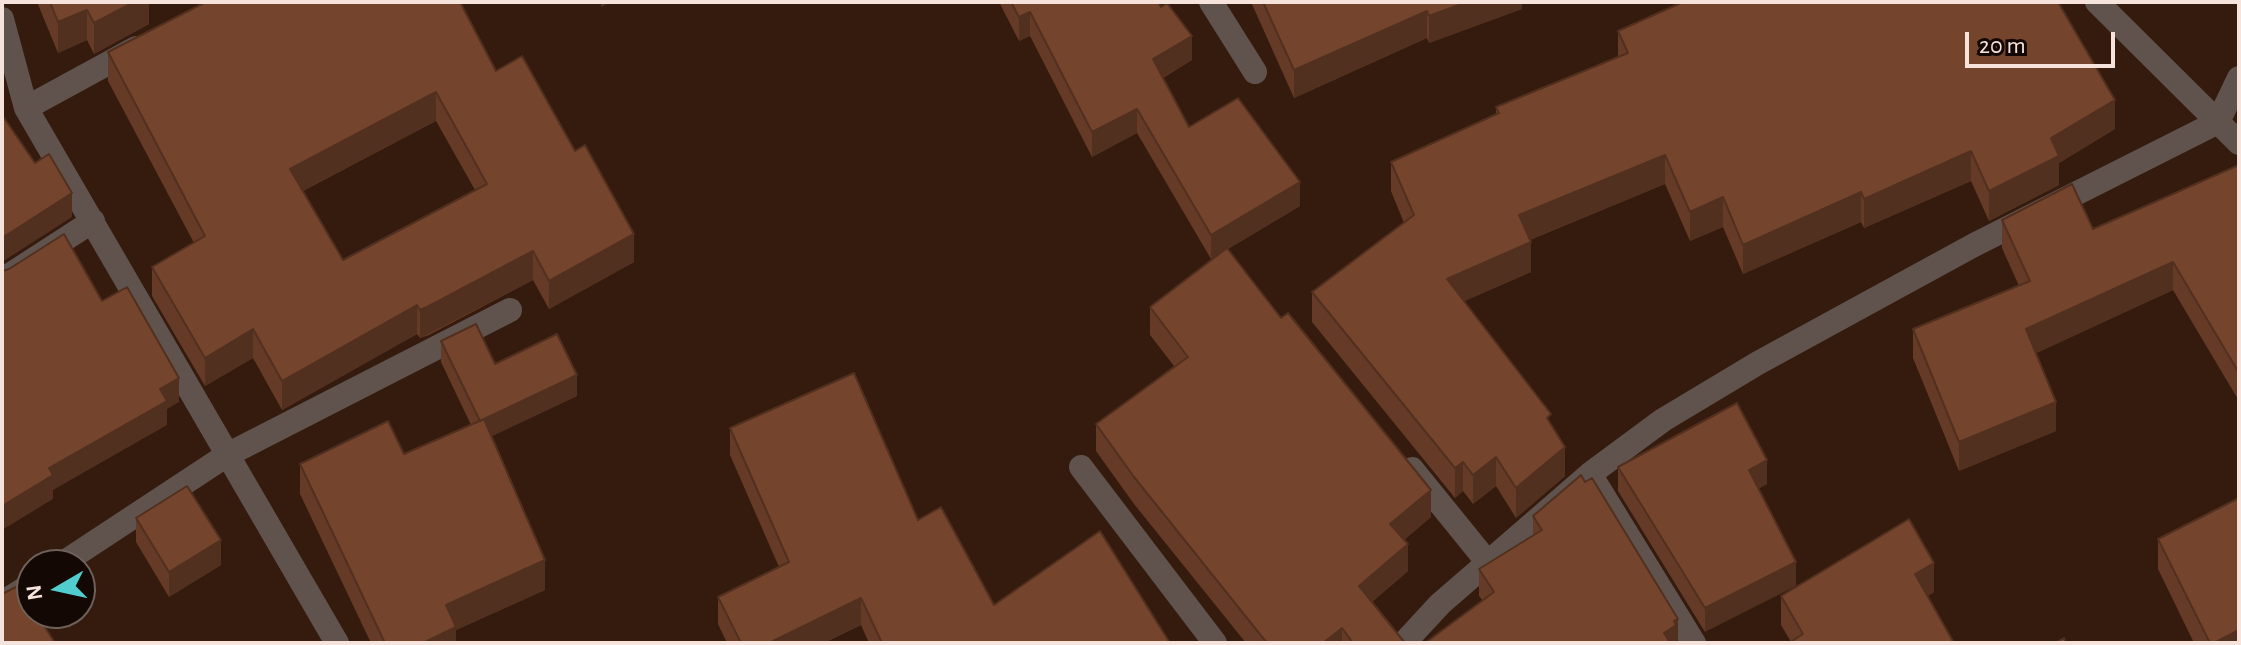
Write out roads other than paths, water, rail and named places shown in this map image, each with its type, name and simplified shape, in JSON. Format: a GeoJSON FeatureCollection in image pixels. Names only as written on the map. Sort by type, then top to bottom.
{"type":"FeatureCollection","features":[{"type":"Feature","properties":{"kind":"street"},"geometry":{"type":"LineString","coordinates":[[1211,2],[1255,72]]}},
{"type":"Feature","properties":{"kind":"street"},"geometry":{"type":"LineString","coordinates":[[2097,2],[2239,143]]}},
{"type":"Feature","properties":{"kind":"street"},"geometry":{"type":"LineString","coordinates":[[2,19],[26,108],[337,643]]}},
{"type":"Feature","properties":{"kind":"street"},"geometry":{"type":"LineString","coordinates":[[26,108],[152,40]]}},
{"type":"Feature","properties":{"kind":"street"},"geometry":{"type":"LineString","coordinates":[[1404,643],[1440,604],[1590,474],[1663,420],[1758,363],[1974,245],[2218,122],[2239,78]]}},
{"type":"Feature","properties":{"kind":"street"},"geometry":{"type":"LineString","coordinates":[[2,280],[93,221]]}},
{"type":"Feature","properties":{"kind":"street"},"geometry":{"type":"LineString","coordinates":[[84,549],[227,455],[510,310]]}},
{"type":"Feature","properties":{"kind":"street"},"geometry":{"type":"LineString","coordinates":[[1402,457],[1489,564]]}},
{"type":"Feature","properties":{"kind":"street"},"geometry":{"type":"LineString","coordinates":[[1081,467],[1215,643]]}},
{"type":"Feature","properties":{"kind":"street"},"geometry":{"type":"LineString","coordinates":[[1590,474],[1694,643]]}}]}
